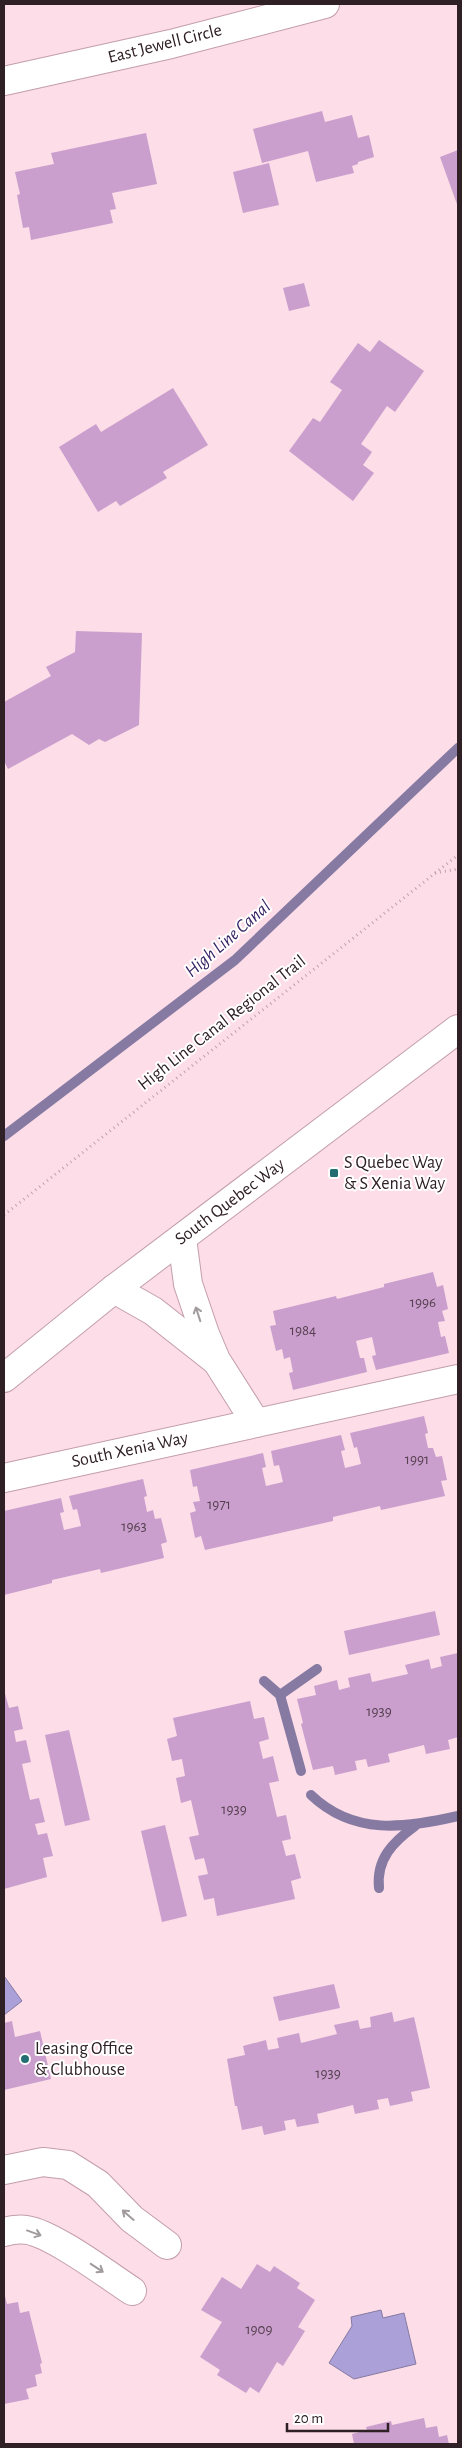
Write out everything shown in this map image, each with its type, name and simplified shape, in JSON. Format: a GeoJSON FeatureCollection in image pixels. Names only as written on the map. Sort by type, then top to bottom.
{"type":"FeatureCollection","features":[{"type":"Feature","properties":{"kind":"street","name":"East Jewell Circle"},"geometry":{"type":"LineString","coordinates":[[4,81],[171,44],[324,4]]}},
{"type":"Feature","properties":{"kind":"street","name":"South Quebec Way"},"geometry":{"type":"LineString","coordinates":[[4,1378],[114,1289],[458,1029]]}},
{"type":"Feature","properties":{"kind":"street"},"geometry":{"type":"LineString","coordinates":[[182,1238],[188,1284],[216,1360],[256,1423]]}},
{"type":"Feature","properties":{"kind":"street"},"geometry":{"type":"LineString","coordinates":[[114,1289],[158,1315],[216,1360]]}},
{"type":"Feature","properties":{"kind":"street","name":"South Xenia Way"},"geometry":{"type":"LineString","coordinates":[[4,1478],[458,1379]]}},
{"type":"Feature","properties":{"kind":"street"},"geometry":{"type":"LineString","coordinates":[[4,2170],[43,2162],[68,2165],[98,2184],[132,2219],[167,2245]]}},
{"type":"Feature","properties":{"kind":"street"},"geometry":{"type":"LineString","coordinates":[[4,2232],[28,2230],[44,2237],[70,2250],[132,2291]]}},
{"type":"Feature","properties":{"kind":"path","name":"High Line Canal Regional Trail"},"geometry":{"type":"LineString","coordinates":[[4,1215],[458,855]]}},
{"type":"Feature","properties":{"kind":"path"},"geometry":{"type":"LineString","coordinates":[[434,874],[458,869]]}},
{"type":"Feature","properties":{"kind":"shaded area"},"geometry":{"type":"Polygon","coordinates":[[[4,1976],[22,2001],[4,2015],[4,1976]]]}},
{"type":"Feature","properties":{"kind":"shaded area"},"geometry":{"type":"Polygon","coordinates":[[[381,2310],[383,2318],[404,2313],[416,2364],[354,2379],[329,2363],[352,2326],[351,2317],[381,2310]]]}},
{"type":"Feature","properties":{"kind":"building"},"geometry":{"type":"Polygon","coordinates":[[[322,111],[325,122],[352,115],[358,138],[369,135],[374,157],[352,166],[354,173],[316,182],[308,151],[262,163],[253,129],[322,111]]]}},
{"type":"Feature","properties":{"kind":"building"},"geometry":{"type":"Polygon","coordinates":[[[146,133],[157,184],[112,193],[116,209],[110,210],[113,223],[31,240],[29,227],[23,228],[17,195],[20,194],[15,172],[54,164],[51,153],[146,133]]]}},
{"type":"Feature","properties":{"kind":"building"},"geometry":{"type":"Polygon","coordinates":[[[458,150],[458,207],[440,157],[458,150]]]}},
{"type":"Feature","properties":{"kind":"building"},"geometry":{"type":"Polygon","coordinates":[[[269,163],[279,205],[243,213],[233,172],[269,163]]]}},
{"type":"Feature","properties":{"kind":"building"},"geometry":{"type":"Polygon","coordinates":[[[304,283],[310,306],[289,311],[283,288],[304,283]]]}},
{"type":"Feature","properties":{"kind":"building"},"geometry":{"type":"Polygon","coordinates":[[[379,340],[424,371],[395,412],[387,406],[361,444],[372,452],[363,465],[374,473],[353,501],[289,451],[313,418],[320,422],[342,390],[330,382],[358,343],[370,352],[379,340]]]}},
{"type":"Feature","properties":{"kind":"building"},"geometry":{"type":"Polygon","coordinates":[[[173,388],[208,445],[163,472],[167,478],[120,506],[116,501],[98,512],[59,447],[96,424],[101,432],[173,388]]]}},
{"type":"Feature","properties":{"kind":"building"},"geometry":{"type":"Polygon","coordinates":[[[76,631],[142,633],[139,725],[105,742],[99,739],[89,745],[72,734],[8,769],[4,761],[4,702],[51,676],[46,667],[75,652],[76,631]]]}},
{"type":"Feature","properties":{"kind":"building"},"geometry":{"type":"Polygon","coordinates":[[[433,1272],[437,1287],[443,1285],[448,1309],[442,1311],[445,1321],[438,1322],[441,1337],[445,1336],[449,1353],[376,1370],[372,1356],[376,1355],[372,1337],[356,1341],[360,1358],[364,1358],[367,1372],[293,1390],[289,1373],[293,1372],[290,1357],[284,1359],[282,1349],[276,1351],[270,1326],[276,1325],[273,1311],[336,1296],[337,1299],[384,1287],[384,1284],[433,1272]]]}},
{"type":"Feature","properties":{"kind":"building"},"geometry":{"type":"Polygon","coordinates":[[[424,1416],[428,1433],[425,1434],[428,1448],[433,1448],[436,1457],[442,1456],[447,1480],[441,1481],[445,1496],[381,1510],[380,1506],[333,1517],[333,1521],[205,1550],[201,1536],[195,1538],[190,1513],[196,1511],[193,1502],[200,1501],[197,1486],[193,1487],[190,1470],[263,1453],[266,1467],[262,1468],[266,1486],[283,1482],[279,1465],[274,1466],[271,1451],[341,1435],[345,1450],[341,1451],[345,1468],[361,1464],[357,1447],[354,1448],[350,1433],[424,1416]]]}},
{"type":"Feature","properties":{"kind":"building"},"geometry":{"type":"Polygon","coordinates":[[[143,1479],[147,1496],[144,1497],[147,1512],[153,1510],[155,1519],[161,1518],[167,1542],[161,1544],[164,1558],[101,1573],[100,1569],[52,1580],[52,1583],[4,1595],[4,1511],[61,1498],[64,1512],[60,1513],[64,1530],[81,1526],[77,1509],[73,1510],[69,1496],[143,1479]]]}},
{"type":"Feature","properties":{"kind":"building"},"geometry":{"type":"Polygon","coordinates":[[[435,1611],[440,1635],[349,1655],[344,1631],[435,1611]]]}},
{"type":"Feature","properties":{"kind":"building"},"geometry":{"type":"Polygon","coordinates":[[[458,1653],[458,1737],[448,1740],[450,1749],[426,1754],[424,1745],[388,1754],[390,1762],[368,1767],[366,1759],[355,1761],[357,1770],[335,1775],[333,1766],[313,1770],[301,1724],[303,1723],[297,1699],[316,1695],[314,1686],[337,1680],[339,1690],[350,1687],[348,1678],[370,1673],[372,1682],[408,1674],[405,1665],[429,1659],[431,1669],[442,1666],[440,1657],[458,1653]]]}},
{"type":"Feature","properties":{"kind":"building"},"geometry":{"type":"Polygon","coordinates":[[[4,1690],[9,1708],[18,1706],[23,1729],[14,1731],[16,1742],[26,1740],[31,1762],[22,1764],[30,1800],[39,1798],[45,1822],[35,1824],[38,1835],[47,1833],[53,1856],[43,1858],[47,1877],[4,1889],[4,1690]]]}},
{"type":"Feature","properties":{"kind":"building"},"geometry":{"type":"Polygon","coordinates":[[[250,1701],[254,1719],[264,1717],[269,1739],[259,1742],[263,1759],[273,1756],[279,1781],[269,1783],[277,1817],[286,1815],[291,1839],[282,1841],[286,1856],[295,1854],[301,1878],[291,1881],[295,1899],[217,1916],[214,1898],[204,1900],[198,1876],[208,1874],[204,1858],[195,1860],[189,1837],[199,1835],[191,1800],[181,1803],[176,1778],[185,1776],[182,1759],[172,1761],[167,1739],[177,1736],[173,1718],[250,1701]]]}},
{"type":"Feature","properties":{"kind":"building"},"geometry":{"type":"Polygon","coordinates":[[[69,1730],[90,1820],[65,1826],[45,1735],[69,1730]]]}},
{"type":"Feature","properties":{"kind":"building"},"geometry":{"type":"Polygon","coordinates":[[[165,1825],[187,1916],[162,1922],[141,1831],[165,1825]]]}},
{"type":"Feature","properties":{"kind":"building"},"geometry":{"type":"Polygon","coordinates":[[[334,1984],[340,2008],[279,2021],[273,1997],[334,1984]]]}},
{"type":"Feature","properties":{"kind":"building"},"geometry":{"type":"Polygon","coordinates":[[[392,2012],[394,2022],[414,2017],[430,2088],[411,2092],[413,2101],[390,2106],[388,2098],[377,2100],[379,2109],[355,2114],[353,2105],[317,2114],[319,2123],[297,2127],[295,2119],[284,2121],[286,2130],[264,2135],[262,2126],[242,2130],[237,2106],[235,2106],[227,2059],[245,2055],[243,2046],[266,2040],[268,2050],[279,2048],[277,2038],[299,2033],[301,2043],[337,2034],[334,2025],[358,2020],[360,2029],[371,2027],[370,2017],[392,2012]]]}},
{"type":"Feature","properties":{"kind":"building","name":"Leasing Office & Clubhouse"},"geometry":{"type":"Polygon","coordinates":[[[12,2021],[15,2037],[40,2031],[51,2079],[4,2090],[4,2023],[12,2021]]]}},
{"type":"Feature","properties":{"kind":"building"},"geometry":{"type":"Polygon","coordinates":[[[257,2264],[270,2272],[274,2266],[300,2283],[297,2288],[315,2300],[298,2327],[305,2331],[283,2366],[277,2362],[259,2393],[250,2387],[246,2393],[217,2375],[220,2370],[200,2357],[222,2322],[201,2310],[222,2277],[241,2289],[257,2264]]]}},
{"type":"Feature","properties":{"kind":"building"},"geometry":{"type":"Polygon","coordinates":[[[4,2292],[7,2304],[18,2302],[20,2313],[29,2311],[42,2363],[40,2364],[42,2373],[35,2375],[37,2386],[26,2389],[29,2399],[4,2404],[4,2292]]]}},
{"type":"Feature","properties":{"kind":"building"},"geometry":{"type":"Polygon","coordinates":[[[424,2418],[426,2428],[437,2426],[439,2437],[447,2435],[449,2444],[354,2444],[352,2434],[367,2430],[366,2427],[391,2421],[392,2425],[424,2418]]]}},
{"type":"Feature","properties":{"kind":"waterway","name":"High Line Canal"},"geometry":{"type":"LineString","coordinates":[[4,1136],[235,960],[458,748]]}},
{"type":"Feature","properties":{"kind":"waterway"},"geometry":{"type":"LineString","coordinates":[[280,1695],[317,1669]]}},
{"type":"Feature","properties":{"kind":"waterway"},"geometry":{"type":"LineString","coordinates":[[264,1681],[280,1695],[301,1771]]}},
{"type":"Feature","properties":{"kind":"waterway"},"geometry":{"type":"LineString","coordinates":[[311,1795],[327,1808],[362,1823],[381,1825],[419,1824],[458,1816]]}},
{"type":"Feature","properties":{"kind":"waterway"},"geometry":{"type":"LineString","coordinates":[[379,1888],[380,1868],[383,1860],[393,1845],[415,1826]]}},
{"type":"Feature","properties":{"kind":"place","name":"S Quebec Way & S Xenia Way"},"geometry":{"type":"Point","coordinates":[334,1173]}},
{"type":"Feature","properties":{"kind":"place","name":"Leasing Office & Clubhouse"},"geometry":{"type":"Point","coordinates":[25,2059]}}]}
